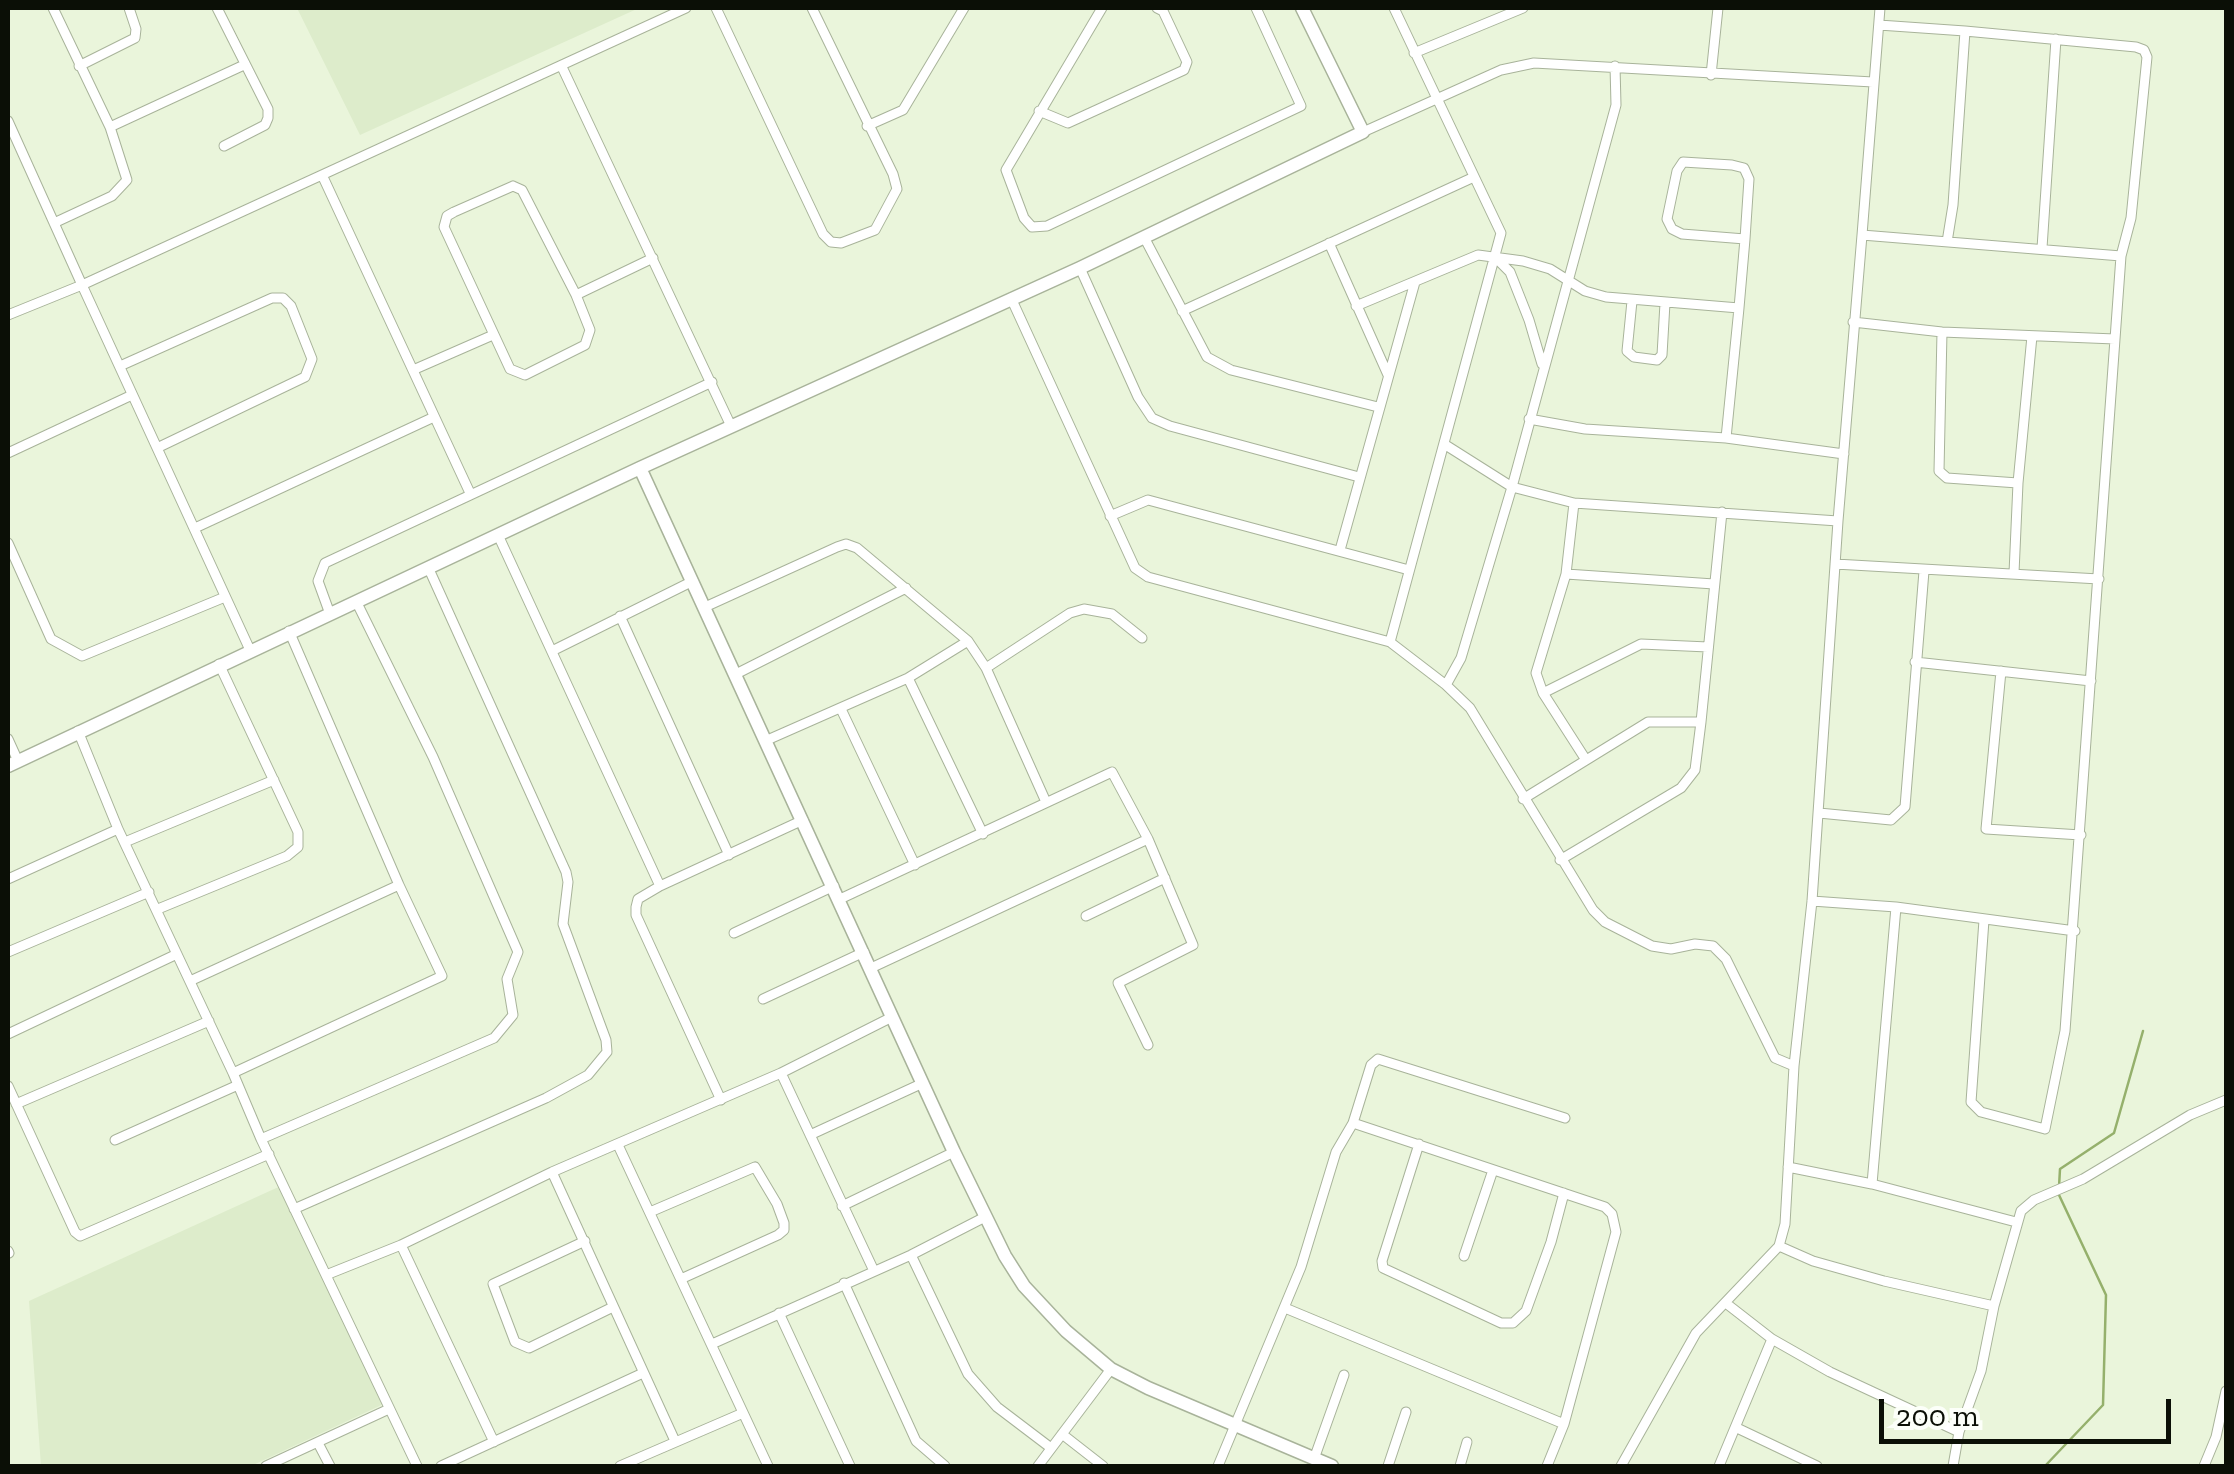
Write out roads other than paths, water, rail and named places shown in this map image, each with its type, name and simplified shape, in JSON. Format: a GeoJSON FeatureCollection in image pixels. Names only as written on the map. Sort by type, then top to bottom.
{"type":"FeatureCollection","features":[{"type":"Feature","properties":{"kind":"street"},"geometry":{"type":"LineString","coordinates":[[52,8],[110,127],[127,172],[124,186],[112,196],[54,223]]}},
{"type":"Feature","properties":{"kind":"street"},"geometry":{"type":"LineString","coordinates":[[79,66],[135,38],[136,29],[128,8]]}},
{"type":"Feature","properties":{"kind":"street"},"geometry":{"type":"LineString","coordinates":[[217,8],[268,109],[268,122],[224,146]]}},
{"type":"Feature","properties":{"kind":"street"},"geometry":{"type":"LineString","coordinates":[[8,315],[82,286],[324,177],[686,8]]}},
{"type":"Feature","properties":{"kind":"street"},"geometry":{"type":"LineString","coordinates":[[716,8],[823,234],[830,242],[841,243],[875,230],[897,189],[812,8]]}},
{"type":"Feature","properties":{"kind":"street"},"geometry":{"type":"LineString","coordinates":[[868,126],[904,110],[964,8]]}},
{"type":"Feature","properties":{"kind":"street"},"geometry":{"type":"LineString","coordinates":[[1102,8],[1006,170],[1024,218],[1032,227],[1047,226],[1301,106],[1256,8]]}},
{"type":"Feature","properties":{"kind":"street"},"geometry":{"type":"LineString","coordinates":[[1039,112],[1068,123],[1184,70],[1186,62],[1163,11],[1157,8]]}},
{"type":"Feature","properties":{"kind":"street"},"geometry":{"type":"LineString","coordinates":[[1302,8],[1362,132]]}},
{"type":"Feature","properties":{"kind":"street"},"geometry":{"type":"LineString","coordinates":[[1390,642],[1502,234],[1394,8]]}},
{"type":"Feature","properties":{"kind":"street"},"geometry":{"type":"LineString","coordinates":[[1414,53],[1523,8]]}},
{"type":"Feature","properties":{"kind":"street"},"geometry":{"type":"LineString","coordinates":[[1711,75],[1718,8]]}},
{"type":"Feature","properties":{"kind":"street"},"geometry":{"type":"LineString","coordinates":[[1621,1466],[1696,1334],[1778,1246],[1785,1224],[1794,1066],[1812,901],[1853,322],[1880,8]]}},
{"type":"Feature","properties":{"kind":"street"},"geometry":{"type":"LineString","coordinates":[[1879,26],[2136,47],[2144,50],[2147,57],[2130,218],[2120,256],[2075,931],[2065,1031],[2044,1129],[1981,1112],[1971,1102],[1984,920]]}},
{"type":"Feature","properties":{"kind":"street"},"geometry":{"type":"LineString","coordinates":[[1947,242],[1965,31]]}},
{"type":"Feature","properties":{"kind":"street"},"geometry":{"type":"LineString","coordinates":[[2042,248],[2056,39]]}},
{"type":"Feature","properties":{"kind":"street"},"geometry":{"type":"LineString","coordinates":[[8,739],[12,763],[1502,70],[1534,63],[1873,82]]}},
{"type":"Feature","properties":{"kind":"street"},"geometry":{"type":"LineString","coordinates":[[110,127],[244,65]]}},
{"type":"Feature","properties":{"kind":"street"},"geometry":{"type":"LineString","coordinates":[[1446,684],[1461,658],[1512,488],[1616,105],[1615,66]]}},
{"type":"Feature","properties":{"kind":"street"},"geometry":{"type":"LineString","coordinates":[[562,67],[731,426]]}},
{"type":"Feature","properties":{"kind":"street"},"geometry":{"type":"LineString","coordinates":[[8,122],[250,650]]}},
{"type":"Feature","properties":{"kind":"street"},"geometry":{"type":"LineString","coordinates":[[1726,438],[1739,308],[1745,239],[1749,179],[1744,168],[1683,162],[1666,219],[1672,229],[1682,234],[1745,239]]}},
{"type":"Feature","properties":{"kind":"street"},"geometry":{"type":"LineString","coordinates":[[324,177],[470,493]]}},
{"type":"Feature","properties":{"kind":"street"},"geometry":{"type":"LineString","coordinates":[[1182,312],[1474,177]]}},
{"type":"Feature","properties":{"kind":"street"},"geometry":{"type":"LineString","coordinates":[[506,187],[522,190],[576,296],[590,330],[588,340],[525,375],[510,370],[445,230],[445,222],[454,212],[506,187]]}},
{"type":"Feature","properties":{"kind":"street"},"geometry":{"type":"LineString","coordinates":[[1862,235],[2120,256]]}},
{"type":"Feature","properties":{"kind":"street"},"geometry":{"type":"LineString","coordinates":[[1144,237],[1206,357],[1231,370],[1378,407]]}},
{"type":"Feature","properties":{"kind":"street"},"geometry":{"type":"LineString","coordinates":[[1328,243],[1388,375]]}},
{"type":"Feature","properties":{"kind":"street"},"geometry":{"type":"LineString","coordinates":[[1356,306],[1478,255],[1523,260],[1550,269],[1585,291],[1632,300],[1739,308]]}},
{"type":"Feature","properties":{"kind":"street"},"geometry":{"type":"LineString","coordinates":[[576,296],[652,258]]}},
{"type":"Feature","properties":{"kind":"street"},"geometry":{"type":"LineString","coordinates":[[1496,258],[1510,272],[1530,320],[1542,368]]}},
{"type":"Feature","properties":{"kind":"street"},"geometry":{"type":"LineString","coordinates":[[1080,268],[1138,397],[1152,418],[1358,477]]}},
{"type":"Feature","properties":{"kind":"street"},"geometry":{"type":"LineString","coordinates":[[1340,550],[1415,282]]}},
{"type":"Feature","properties":{"kind":"street"},"geometry":{"type":"LineString","coordinates":[[120,366],[272,298],[282,298],[291,306],[312,359],[305,377],[158,448]]}},
{"type":"Feature","properties":{"kind":"street"},"geometry":{"type":"LineString","coordinates":[[1012,298],[1135,568],[1148,577],[1390,642],[1446,684],[1470,708],[1593,910],[1623,932],[1652,946],[1713,946],[1726,959],[1775,1058],[1794,1066]]}},
{"type":"Feature","properties":{"kind":"street"},"geometry":{"type":"LineString","coordinates":[[1632,300],[1627,351],[1634,357],[1657,360],[1662,355],[1665,303]]}},
{"type":"Feature","properties":{"kind":"street"},"geometry":{"type":"LineString","coordinates":[[1853,322],[1942,332],[2115,340]]}},
{"type":"Feature","properties":{"kind":"street"},"geometry":{"type":"LineString","coordinates":[[1942,332],[1939,471],[1947,478],[2018,483]]}},
{"type":"Feature","properties":{"kind":"street"},"geometry":{"type":"LineString","coordinates":[[413,370],[493,335]]}},
{"type":"Feature","properties":{"kind":"street"},"geometry":{"type":"LineString","coordinates":[[2014,574],[2032,336]]}},
{"type":"Feature","properties":{"kind":"street"},"geometry":{"type":"LineString","coordinates":[[330,614],[318,581],[325,563],[712,382]]}},
{"type":"Feature","properties":{"kind":"street"},"geometry":{"type":"LineString","coordinates":[[8,454],[132,395]]}},
{"type":"Feature","properties":{"kind":"street"},"geometry":{"type":"LineString","coordinates":[[196,528],[434,417]]}},
{"type":"Feature","properties":{"kind":"street"},"geometry":{"type":"LineString","coordinates":[[1530,419],[1585,429],[1726,438],[1844,454]]}},
{"type":"Feature","properties":{"kind":"street"},"geometry":{"type":"LineString","coordinates":[[1444,444],[1512,488],[1574,503],[1838,521]]}},
{"type":"Feature","properties":{"kind":"street"},"geometry":{"type":"LineString","coordinates":[[640,468],[954,1152],[985,1218],[1024,1286],[1066,1331],[1111,1369],[1332,1466]]}},
{"type":"Feature","properties":{"kind":"street"},"geometry":{"type":"LineString","coordinates":[[1110,516],[1148,500],[1409,570]]}},
{"type":"Feature","properties":{"kind":"street"},"geometry":{"type":"LineString","coordinates":[[1574,503],[1566,574],[1536,674],[1543,693],[1586,760]]}},
{"type":"Feature","properties":{"kind":"street"},"geometry":{"type":"LineString","coordinates":[[1560,860],[1681,788],[1695,770],[1722,512]]}},
{"type":"Feature","properties":{"kind":"street"},"geometry":{"type":"LineString","coordinates":[[498,535],[660,886]]}},
{"type":"Feature","properties":{"kind":"street"},"geometry":{"type":"LineString","coordinates":[[8,544],[51,639],[82,656],[225,597]]}},
{"type":"Feature","properties":{"kind":"street"},"geometry":{"type":"LineString","coordinates":[[705,607],[846,544],[857,548],[968,641],[986,668],[1046,802]]}},
{"type":"Feature","properties":{"kind":"street"},"geometry":{"type":"LineString","coordinates":[[1835,564],[2098,579]]}},
{"type":"Feature","properties":{"kind":"street"},"geometry":{"type":"LineString","coordinates":[[294,1209],[546,1098],[588,1075],[607,1052],[563,924],[566,872],[428,567]]}},
{"type":"Feature","properties":{"kind":"street"},"geometry":{"type":"LineString","coordinates":[[1819,814],[1891,820],[1905,807],[1924,570]]}},
{"type":"Feature","properties":{"kind":"street"},"geometry":{"type":"LineString","coordinates":[[1566,574],[1714,584]]}},
{"type":"Feature","properties":{"kind":"street"},"geometry":{"type":"LineString","coordinates":[[554,650],[694,581]]}},
{"type":"Feature","properties":{"kind":"street"},"geometry":{"type":"LineString","coordinates":[[736,674],[906,588]]}},
{"type":"Feature","properties":{"kind":"street"},"geometry":{"type":"LineString","coordinates":[[261,1139],[494,1038],[513,1016],[507,979],[518,952],[433,757],[356,601]]}},
{"type":"Feature","properties":{"kind":"street"},"geometry":{"type":"LineString","coordinates":[[986,668],[1070,613],[1084,609],[1112,614],[1142,638]]}},
{"type":"Feature","properties":{"kind":"street"},"geometry":{"type":"LineString","coordinates":[[620,616],[729,855]]}},
{"type":"Feature","properties":{"kind":"street"},"geometry":{"type":"LineString","coordinates":[[234,1073],[442,976],[398,885],[290,631]]}},
{"type":"Feature","properties":{"kind":"street"},"geometry":{"type":"LineString","coordinates":[[765,741],[908,678],[968,641]]}},
{"type":"Feature","properties":{"kind":"street"},"geometry":{"type":"LineString","coordinates":[[1543,693],[1641,644],[1708,647]]}},
{"type":"Feature","properties":{"kind":"street"},"geometry":{"type":"LineString","coordinates":[[1915,662],[2091,681]]}},
{"type":"Feature","properties":{"kind":"street"},"geometry":{"type":"LineString","coordinates":[[158,908],[298,847],[298,832],[219,664]]}},
{"type":"Feature","properties":{"kind":"street"},"geometry":{"type":"LineString","coordinates":[[2001,671],[1986,829],[2082,834]]}},
{"type":"Feature","properties":{"kind":"street"},"geometry":{"type":"LineString","coordinates":[[908,678],[983,834]]}},
{"type":"Feature","properties":{"kind":"street"},"geometry":{"type":"LineString","coordinates":[[840,709],[915,865]]}},
{"type":"Feature","properties":{"kind":"street"},"geometry":{"type":"LineString","coordinates":[[1523,799],[1648,722],[1701,722]]}},
{"type":"Feature","properties":{"kind":"street"},"geometry":{"type":"LineString","coordinates":[[78,731],[118,829],[158,908],[261,1139],[418,1466]]}},
{"type":"Feature","properties":{"kind":"street"},"geometry":{"type":"LineString","coordinates":[[734,933],[915,865],[1112,772],[1148,839],[1194,945],[1118,983],[1148,1045]]}},
{"type":"Feature","properties":{"kind":"street"},"geometry":{"type":"LineString","coordinates":[[126,842],[274,780]]}},
{"type":"Feature","properties":{"kind":"street"},"geometry":{"type":"LineString","coordinates":[[721,1100],[636,915],[638,899],[802,820]]}},
{"type":"Feature","properties":{"kind":"street"},"geometry":{"type":"LineString","coordinates":[[8,879],[118,829]]}},
{"type":"Feature","properties":{"kind":"street"},"geometry":{"type":"LineString","coordinates":[[871,968],[1148,839]]}},
{"type":"Feature","properties":{"kind":"street"},"geometry":{"type":"LineString","coordinates":[[1086,916],[1165,878]]}},
{"type":"Feature","properties":{"kind":"street"},"geometry":{"type":"LineString","coordinates":[[190,981],[398,885]]}},
{"type":"Feature","properties":{"kind":"street"},"geometry":{"type":"LineString","coordinates":[[8,952],[148,892]]}},
{"type":"Feature","properties":{"kind":"street"},"geometry":{"type":"LineString","coordinates":[[1812,901],[1896,907],[2075,931]]}},
{"type":"Feature","properties":{"kind":"street"},"geometry":{"type":"LineString","coordinates":[[1872,1184],[1896,907]]}},
{"type":"Feature","properties":{"kind":"street"},"geometry":{"type":"LineString","coordinates":[[763,999],[864,952]]}},
{"type":"Feature","properties":{"kind":"street"},"geometry":{"type":"LineString","coordinates":[[8,1034],[177,954]]}},
{"type":"Feature","properties":{"kind":"street"},"geometry":{"type":"LineString","coordinates":[[326,1275],[401,1245],[552,1172],[781,1073],[892,1018]]}},
{"type":"Feature","properties":{"kind":"street"},"geometry":{"type":"LineString","coordinates":[[16,1104],[209,1020]]}},
{"type":"Feature","properties":{"kind":"street"},"geometry":{"type":"LineString","coordinates":[[1218,1466],[1286,1308],[1336,1152],[1354,1123],[1371,1065],[1378,1060],[1566,1118]]}},
{"type":"Feature","properties":{"kind":"street"},"geometry":{"type":"LineString","coordinates":[[781,1073],[874,1271]]}},
{"type":"Feature","properties":{"kind":"street"},"geometry":{"type":"LineString","coordinates":[[810,1135],[923,1084]]}},
{"type":"Feature","properties":{"kind":"street"},"geometry":{"type":"LineString","coordinates":[[8,1086],[80,1236],[269,1154]]}},
{"type":"Feature","properties":{"kind":"street"},"geometry":{"type":"LineString","coordinates":[[114,1140],[238,1086]]}},
{"type":"Feature","properties":{"kind":"street"},"geometry":{"type":"LineString","coordinates":[[1953,1466],[2020,1211],[2190,1115],[2226,1100]]}},
{"type":"Feature","properties":{"kind":"street"},"geometry":{"type":"LineString","coordinates":[[1354,1123],[1605,1207],[1612,1214],[1616,1232],[1564,1424],[1546,1466]]}},
{"type":"Feature","properties":{"kind":"street"},"geometry":{"type":"LineString","coordinates":[[1419,1144],[1383,1268],[1502,1322],[1513,1322],[1526,1311],[1564,1193]]}},
{"type":"Feature","properties":{"kind":"street"},"geometry":{"type":"LineString","coordinates":[[618,1145],[768,1466]]}},
{"type":"Feature","properties":{"kind":"street"},"geometry":{"type":"LineString","coordinates":[[842,1206],[954,1152]]}},
{"type":"Feature","properties":{"kind":"street"},"geometry":{"type":"LineString","coordinates":[[650,1212],[755,1167],[777,1204],[784,1223],[784,1230],[778,1235],[682,1278]]}},
{"type":"Feature","properties":{"kind":"street"},"geometry":{"type":"LineString","coordinates":[[1788,1168],[1872,1184],[2016,1222]]}},
{"type":"Feature","properties":{"kind":"street"},"geometry":{"type":"LineString","coordinates":[[1464,1256],[1493,1170]]}},
{"type":"Feature","properties":{"kind":"street"},"geometry":{"type":"LineString","coordinates":[[552,1172],[675,1441]]}},
{"type":"Feature","properties":{"kind":"street"},"geometry":{"type":"LineString","coordinates":[[712,1344],[985,1218]]}},
{"type":"Feature","properties":{"kind":"street"},"geometry":{"type":"LineString","coordinates":[[585,1241],[493,1284],[514,1342],[529,1348],[613,1307]]}},
{"type":"Feature","properties":{"kind":"street"},"geometry":{"type":"LineString","coordinates":[[401,1245],[494,1442]]}},
{"type":"Feature","properties":{"kind":"street"},"geometry":{"type":"LineString","coordinates":[[1778,1246],[1813,1261],[1884,1281],[1994,1306]]}},
{"type":"Feature","properties":{"kind":"street"},"geometry":{"type":"LineString","coordinates":[[911,1255],[968,1374],[997,1407],[1050,1448]]}},
{"type":"Feature","properties":{"kind":"street"},"geometry":{"type":"LineString","coordinates":[[844,1284],[916,1441],[945,1466]]}},
{"type":"Feature","properties":{"kind":"street"},"geometry":{"type":"LineString","coordinates":[[1727,1304],[1772,1339],[1830,1372],[1959,1432]]}},
{"type":"Feature","properties":{"kind":"street"},"geometry":{"type":"LineString","coordinates":[[1286,1308],[1564,1424]]}},
{"type":"Feature","properties":{"kind":"street"},"geometry":{"type":"LineString","coordinates":[[779,1313],[850,1466]]}},
{"type":"Feature","properties":{"kind":"street"},"geometry":{"type":"LineString","coordinates":[[1720,1466],[1772,1339]]}},
{"type":"Feature","properties":{"kind":"street"},"geometry":{"type":"LineString","coordinates":[[1038,1466],[1111,1369]]}},
{"type":"Feature","properties":{"kind":"street"},"geometry":{"type":"LineString","coordinates":[[441,1466],[643,1373]]}},
{"type":"Feature","properties":{"kind":"street"},"geometry":{"type":"LineString","coordinates":[[1314,1459],[1344,1375]]}},
{"type":"Feature","properties":{"kind":"street"},"geometry":{"type":"LineString","coordinates":[[2204,1466],[2216,1437],[2226,1390]]}},
{"type":"Feature","properties":{"kind":"street"},"geometry":{"type":"LineString","coordinates":[[266,1466],[388,1409]]}},
{"type":"Feature","properties":{"kind":"street"},"geometry":{"type":"LineString","coordinates":[[1388,1466],[1406,1412]]}},
{"type":"Feature","properties":{"kind":"street"},"geometry":{"type":"LineString","coordinates":[[620,1466],[742,1413]]}},
{"type":"Feature","properties":{"kind":"street"},"geometry":{"type":"LineString","coordinates":[[1737,1428],[1818,1466]]}},
{"type":"Feature","properties":{"kind":"street"},"geometry":{"type":"LineString","coordinates":[[1062,1434],[1102,1466]]}},
{"type":"Feature","properties":{"kind":"street"},"geometry":{"type":"LineString","coordinates":[[1460,1466],[1468,1442]]}},
{"type":"Feature","properties":{"kind":"street"},"geometry":{"type":"LineString","coordinates":[[318,1443],[330,1466]]}},
{"type":"Feature","properties":{"kind":"waterway"},"geometry":{"type":"LineString","coordinates":[[2059,1187],[2060,1169],[2114,1133],[2143,1031]]}},
{"type":"Feature","properties":{"kind":"waterway"},"geometry":{"type":"LineString","coordinates":[[2045,1466],[2103,1405],[2106,1295],[2059,1195]]}}]}
